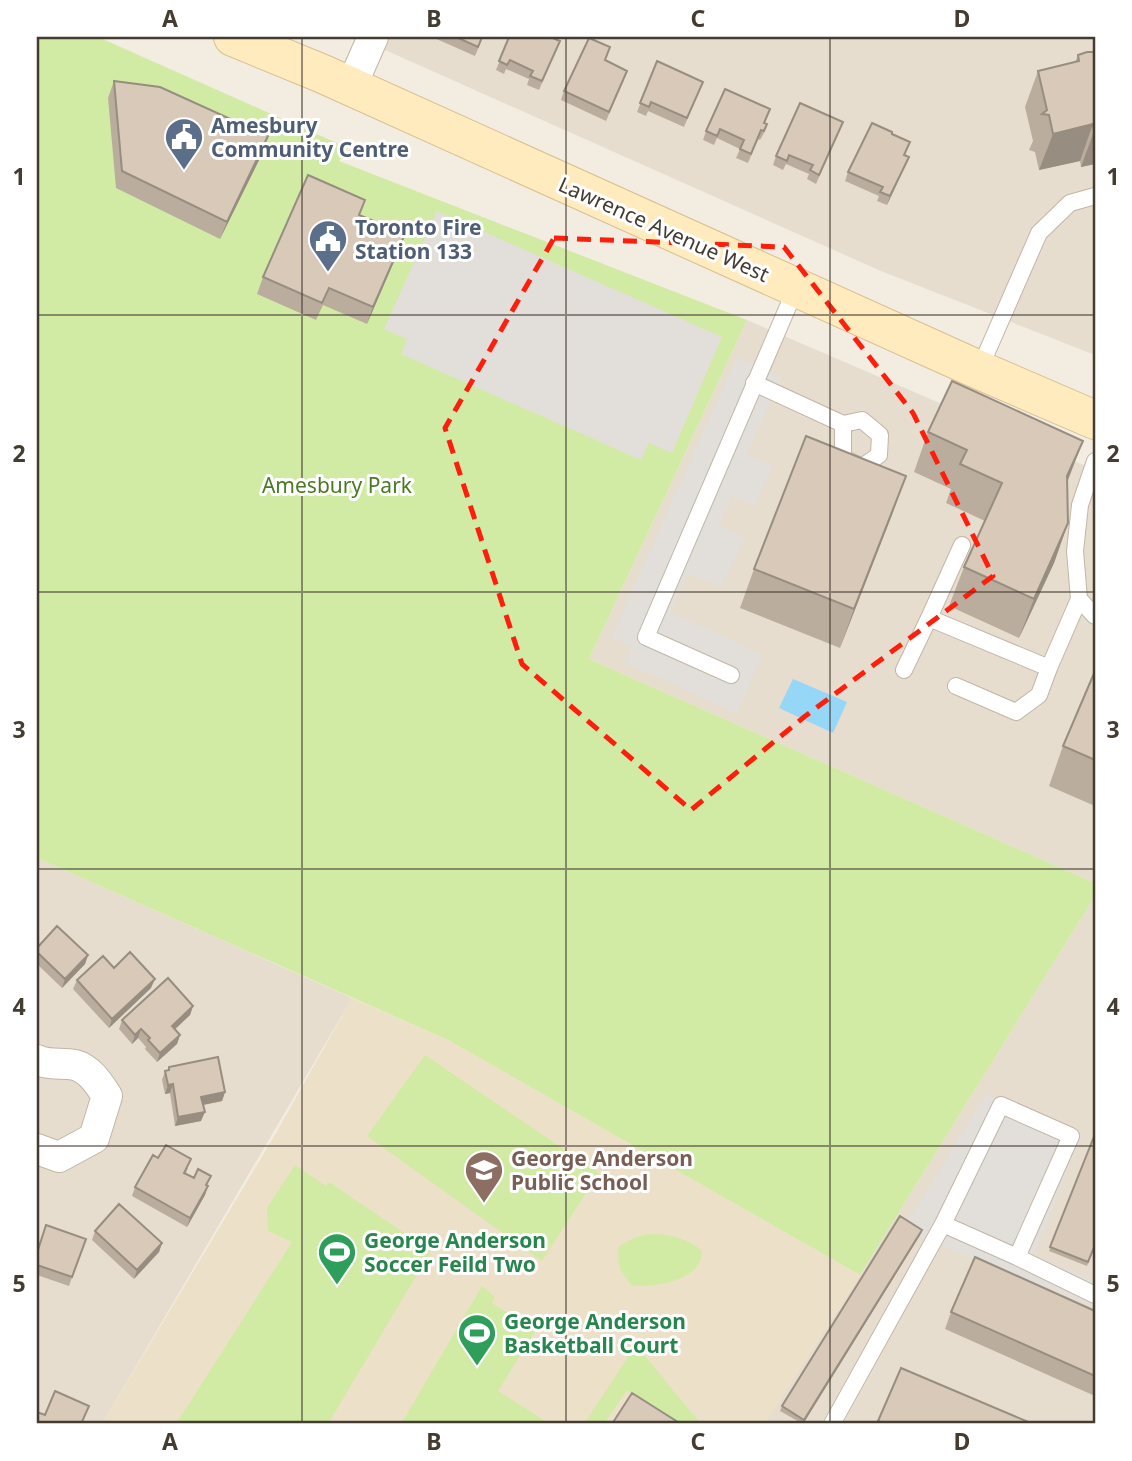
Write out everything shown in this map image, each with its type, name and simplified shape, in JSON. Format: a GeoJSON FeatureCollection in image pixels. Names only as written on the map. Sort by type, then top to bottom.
{"type":"FeatureCollection","features":[{"type":"Feature","properties":{"kind":"main road","name":"Lawrence Avenue West"},"geometry":{"type":"LineString","coordinates":[[233,37],[351,87],[1095,420]]}},
{"type":"Feature","properties":{"kind":"street"},"geometry":{"type":"LineString","coordinates":[[351,87],[373,37]]}},
{"type":"Feature","properties":{"kind":"street"},"geometry":{"type":"LineString","coordinates":[[37,1149],[59,1157],[94,1138],[107,1096],[95,1078],[76,1065],[40,1070]]}},
{"type":"Feature","properties":{"kind":"lane"},"geometry":{"type":"LineString","coordinates":[[979,370],[1039,233],[1070,203],[1095,196]]}},
{"type":"Feature","properties":{"kind":"lane"},"geometry":{"type":"LineString","coordinates":[[731,676],[646,637],[796,288]]}},
{"type":"Feature","properties":{"kind":"lane"},"geometry":{"type":"LineString","coordinates":[[754,383],[843,424]]}},
{"type":"Feature","properties":{"kind":"lane"},"geometry":{"type":"LineString","coordinates":[[956,686],[1016,712],[1039,695],[1079,599],[1075,551],[1080,505],[1095,461]]}},
{"type":"Feature","properties":{"kind":"lane"},"geometry":{"type":"LineString","coordinates":[[904,670],[962,545]]}},
{"type":"Feature","properties":{"kind":"lane"},"geometry":{"type":"LineString","coordinates":[[1079,599],[1095,616]]}},
{"type":"Feature","properties":{"kind":"lane"},"geometry":{"type":"LineString","coordinates":[[929,618],[1049,668]]}},
{"type":"Feature","properties":{"kind":"lane"},"geometry":{"type":"LineString","coordinates":[[832,1424],[943,1224],[1002,1105],[1071,1136],[1017,1257]]}},
{"type":"Feature","properties":{"kind":"lane"},"geometry":{"type":"LineString","coordinates":[[943,1224],[1095,1295]]}},
{"type":"Feature","properties":{"kind":"highlighted area"},"geometry":{"type":"Polygon","coordinates":[[[554,238],[784,247],[913,413],[993,576],[804,717],[691,810],[522,664],[445,428],[554,238]]]}},
{"type":"Feature","properties":{"kind":"shaded area"},"geometry":{"type":"Polygon","coordinates":[[[356,37],[1095,37],[1095,355],[881,271],[356,37]]]}},
{"type":"Feature","properties":{"kind":"shaded area"},"geometry":{"type":"Polygon","coordinates":[[[437,211],[722,337],[672,453],[649,443],[641,460],[401,354],[407,339],[384,329],[437,211]]]}},
{"type":"Feature","properties":{"kind":"shaded area"},"geometry":{"type":"Polygon","coordinates":[[[747,320],[1095,470],[1095,883],[589,659],[747,320]]]}},
{"type":"Feature","properties":{"kind":"shaded area"},"geometry":{"type":"Polygon","coordinates":[[[737,357],[782,377],[747,454],[773,466],[755,506],[732,496],[719,525],[745,537],[722,588],[688,573],[671,612],[763,655],[737,713],[625,662],[632,647],[611,637],[737,357]]]}},
{"type":"Feature","properties":{"kind":"shaded area"},"geometry":{"type":"Polygon","coordinates":[[[37,858],[352,998],[102,1424],[37,1424],[37,858]]]}},
{"type":"Feature","properties":{"kind":"shaded area"},"geometry":{"type":"Polygon","coordinates":[[[1095,896],[1095,1424],[764,1424],[860,1275],[1095,896]]]}},
{"type":"Feature","properties":{"kind":"shaded area","name":"George Anderson Public School"},"geometry":{"type":"Polygon","coordinates":[[[352,998],[448,1040],[860,1275],[764,1424],[102,1424],[276,1133],[352,998]]]}},
{"type":"Feature","properties":{"kind":"shaded area"},"geometry":{"type":"Polygon","coordinates":[[[986,1094],[1082,1135],[1034,1255],[1095,1280],[1095,1307],[903,1230],[986,1094]]]}},
{"type":"Feature","properties":{"kind":"green space","name":"Amesbury Park"},"geometry":{"type":"Polygon","coordinates":[[[37,37],[98,37],[348,148],[339,161],[747,320],[589,659],[1095,883],[1095,896],[860,1275],[448,1040],[37,858],[37,37]]]}},
{"type":"Feature","properties":{"kind":"green space"},"geometry":{"type":"Polygon","coordinates":[[[425,1055],[599,1173],[542,1261],[367,1136],[425,1055]]]}},
{"type":"Feature","properties":{"kind":"green space","name":"George Anderson Soccer Feild Two"},"geometry":{"type":"Polygon","coordinates":[[[295,1165],[326,1186],[329,1182],[431,1251],[328,1424],[176,1424],[292,1242],[268,1231],[267,1208],[295,1165]]]}},
{"type":"Feature","properties":{"kind":"green space"},"geometry":{"type":"Polygon","coordinates":[[[648,1234],[662,1234],[691,1243],[702,1251],[700,1261],[686,1276],[676,1280],[633,1286],[620,1268],[619,1246],[648,1234]]]}},
{"type":"Feature","properties":{"kind":"green space","name":"George Anderson Basketball Court"},"geometry":{"type":"Polygon","coordinates":[[[482,1286],[495,1297],[492,1303],[535,1331],[498,1391],[550,1424],[401,1424],[482,1286]]]}},
{"type":"Feature","properties":{"kind":"green space"},"geometry":{"type":"Polygon","coordinates":[[[636,1345],[701,1424],[677,1424],[627,1390],[604,1424],[584,1424],[636,1345]]]}},
{"type":"Feature","properties":{"kind":"water"},"geometry":{"type":"Polygon","coordinates":[[[793,679],[847,702],[833,733],[779,708],[793,679]]]}},
{"type":"Feature","properties":{"kind":"building"},"geometry":{"type":"Polygon","coordinates":[[[456,37],[482,37],[478,47],[456,37]]]}},
{"type":"Feature","properties":{"kind":"building"},"geometry":{"type":"Polygon","coordinates":[[[509,37],[550,37],[560,41],[542,81],[530,76],[533,71],[510,60],[507,65],[499,61],[509,37]]]}},
{"type":"Feature","properties":{"kind":"building"},"geometry":{"type":"Polygon","coordinates":[[[589,38],[610,47],[605,60],[627,71],[609,112],[564,91],[589,38]]]}},
{"type":"Feature","properties":{"kind":"building"},"geometry":{"type":"Polygon","coordinates":[[[1095,52],[1095,131],[1093,124],[1053,134],[1049,115],[1042,114],[1047,110],[1038,71],[1079,61],[1078,55],[1095,52]]]}},
{"type":"Feature","properties":{"kind":"building"},"geometry":{"type":"Polygon","coordinates":[[[657,61],[703,82],[687,118],[651,102],[649,107],[640,103],[657,61]]]}},
{"type":"Feature","properties":{"kind":"building","name":"Amesbury Community Centre"},"geometry":{"type":"Polygon","coordinates":[[[114,81],[160,87],[268,136],[227,222],[122,171],[114,81]]]}},
{"type":"Feature","properties":{"kind":"building"},"geometry":{"type":"Polygon","coordinates":[[[725,89],[770,109],[764,123],[767,124],[764,131],[761,130],[751,154],[740,149],[744,140],[720,129],[717,136],[706,131],[725,89]]]}},
{"type":"Feature","properties":{"kind":"building"},"geometry":{"type":"Polygon","coordinates":[[[800,103],[843,122],[819,175],[810,170],[813,165],[789,155],[787,161],[776,156],[800,103]]]}},
{"type":"Feature","properties":{"kind":"building"},"geometry":{"type":"Polygon","coordinates":[[[872,123],[910,142],[904,155],[909,157],[890,196],[880,192],[883,187],[848,172],[872,123]]]}},
{"type":"Feature","properties":{"kind":"building","name":"Toronto Fire Station 133"},"geometry":{"type":"Polygon","coordinates":[[[308,175],[365,200],[359,215],[405,234],[373,307],[329,288],[322,303],[263,277],[308,175]]]}},
{"type":"Feature","properties":{"kind":"building"},"geometry":{"type":"Polygon","coordinates":[[[952,381],[1083,441],[1067,476],[1068,523],[1034,599],[964,567],[1002,483],[960,464],[967,450],[928,432],[952,381]]]}},
{"type":"Feature","properties":{"kind":"building"},"geometry":{"type":"Polygon","coordinates":[[[806,436],[906,476],[854,609],[754,569],[806,436]]]}},
{"type":"Feature","properties":{"kind":"building"},"geometry":{"type":"Polygon","coordinates":[[[1095,671],[1095,760],[1063,746],[1095,671]]]}},
{"type":"Feature","properties":{"kind":"building"},"geometry":{"type":"Polygon","coordinates":[[[57,926],[88,955],[65,979],[37,952],[37,948],[57,926]]]}},
{"type":"Feature","properties":{"kind":"building"},"geometry":{"type":"Polygon","coordinates":[[[130,952],[155,979],[112,1019],[77,980],[103,956],[114,968],[130,952]]]}},
{"type":"Feature","properties":{"kind":"building"},"geometry":{"type":"Polygon","coordinates":[[[168,978],[193,1006],[172,1026],[180,1035],[160,1053],[141,1029],[135,1035],[122,1020],[168,978]]]}},
{"type":"Feature","properties":{"kind":"building"},"geometry":{"type":"Polygon","coordinates":[[[218,1057],[225,1092],[201,1097],[205,1112],[178,1117],[173,1084],[168,1085],[165,1071],[169,1070],[169,1067],[218,1057]]]}},
{"type":"Feature","properties":{"kind":"building"},"geometry":{"type":"Polygon","coordinates":[[[1095,1134],[1095,1245],[1088,1262],[1050,1247],[1095,1134]]]}},
{"type":"Feature","properties":{"kind":"building"},"geometry":{"type":"Polygon","coordinates":[[[166,1145],[191,1159],[184,1173],[194,1178],[198,1169],[211,1176],[190,1218],[135,1187],[153,1155],[158,1158],[166,1145]]]}},
{"type":"Feature","properties":{"kind":"building"},"geometry":{"type":"Polygon","coordinates":[[[119,1204],[162,1243],[137,1270],[95,1231],[119,1204]]]}},
{"type":"Feature","properties":{"kind":"building"},"geometry":{"type":"Polygon","coordinates":[[[900,1216],[922,1230],[804,1420],[782,1406],[900,1216]]]}},
{"type":"Feature","properties":{"kind":"building"},"geometry":{"type":"Polygon","coordinates":[[[46,1225],[86,1239],[72,1277],[37,1265],[37,1253],[46,1225]]]}},
{"type":"Feature","properties":{"kind":"building"},"geometry":{"type":"Polygon","coordinates":[[[975,1257],[1095,1311],[1095,1376],[951,1312],[975,1257]]]}},
{"type":"Feature","properties":{"kind":"building"},"geometry":{"type":"Polygon","coordinates":[[[901,1368],[1033,1424],[885,1424],[878,1421],[901,1368]]]}},
{"type":"Feature","properties":{"kind":"building"},"geometry":{"type":"Polygon","coordinates":[[[55,1391],[89,1406],[81,1424],[37,1424],[37,1412],[45,1415],[55,1391]]]}},
{"type":"Feature","properties":{"kind":"building"},"geometry":{"type":"Polygon","coordinates":[[[632,1393],[681,1424],[612,1424],[632,1393]]]}},
{"type":"Feature","properties":{"kind":"place","name":"Amesbury Community Centre"},"geometry":{"type":"Point","coordinates":[184,171]}},
{"type":"Feature","properties":{"kind":"place","name":"Toronto Fire Station 133"},"geometry":{"type":"Point","coordinates":[328,273]}},
{"type":"Feature","properties":{"kind":"place","name":"George Anderson Public School"},"geometry":{"type":"Point","coordinates":[484,1204]}},
{"type":"Feature","properties":{"kind":"place","name":"George Anderson Soccer Feild Two"},"geometry":{"type":"Point","coordinates":[337,1286]}},
{"type":"Feature","properties":{"kind":"place","name":"George Anderson Basketball Court"},"geometry":{"type":"Point","coordinates":[477,1367]}}]}
